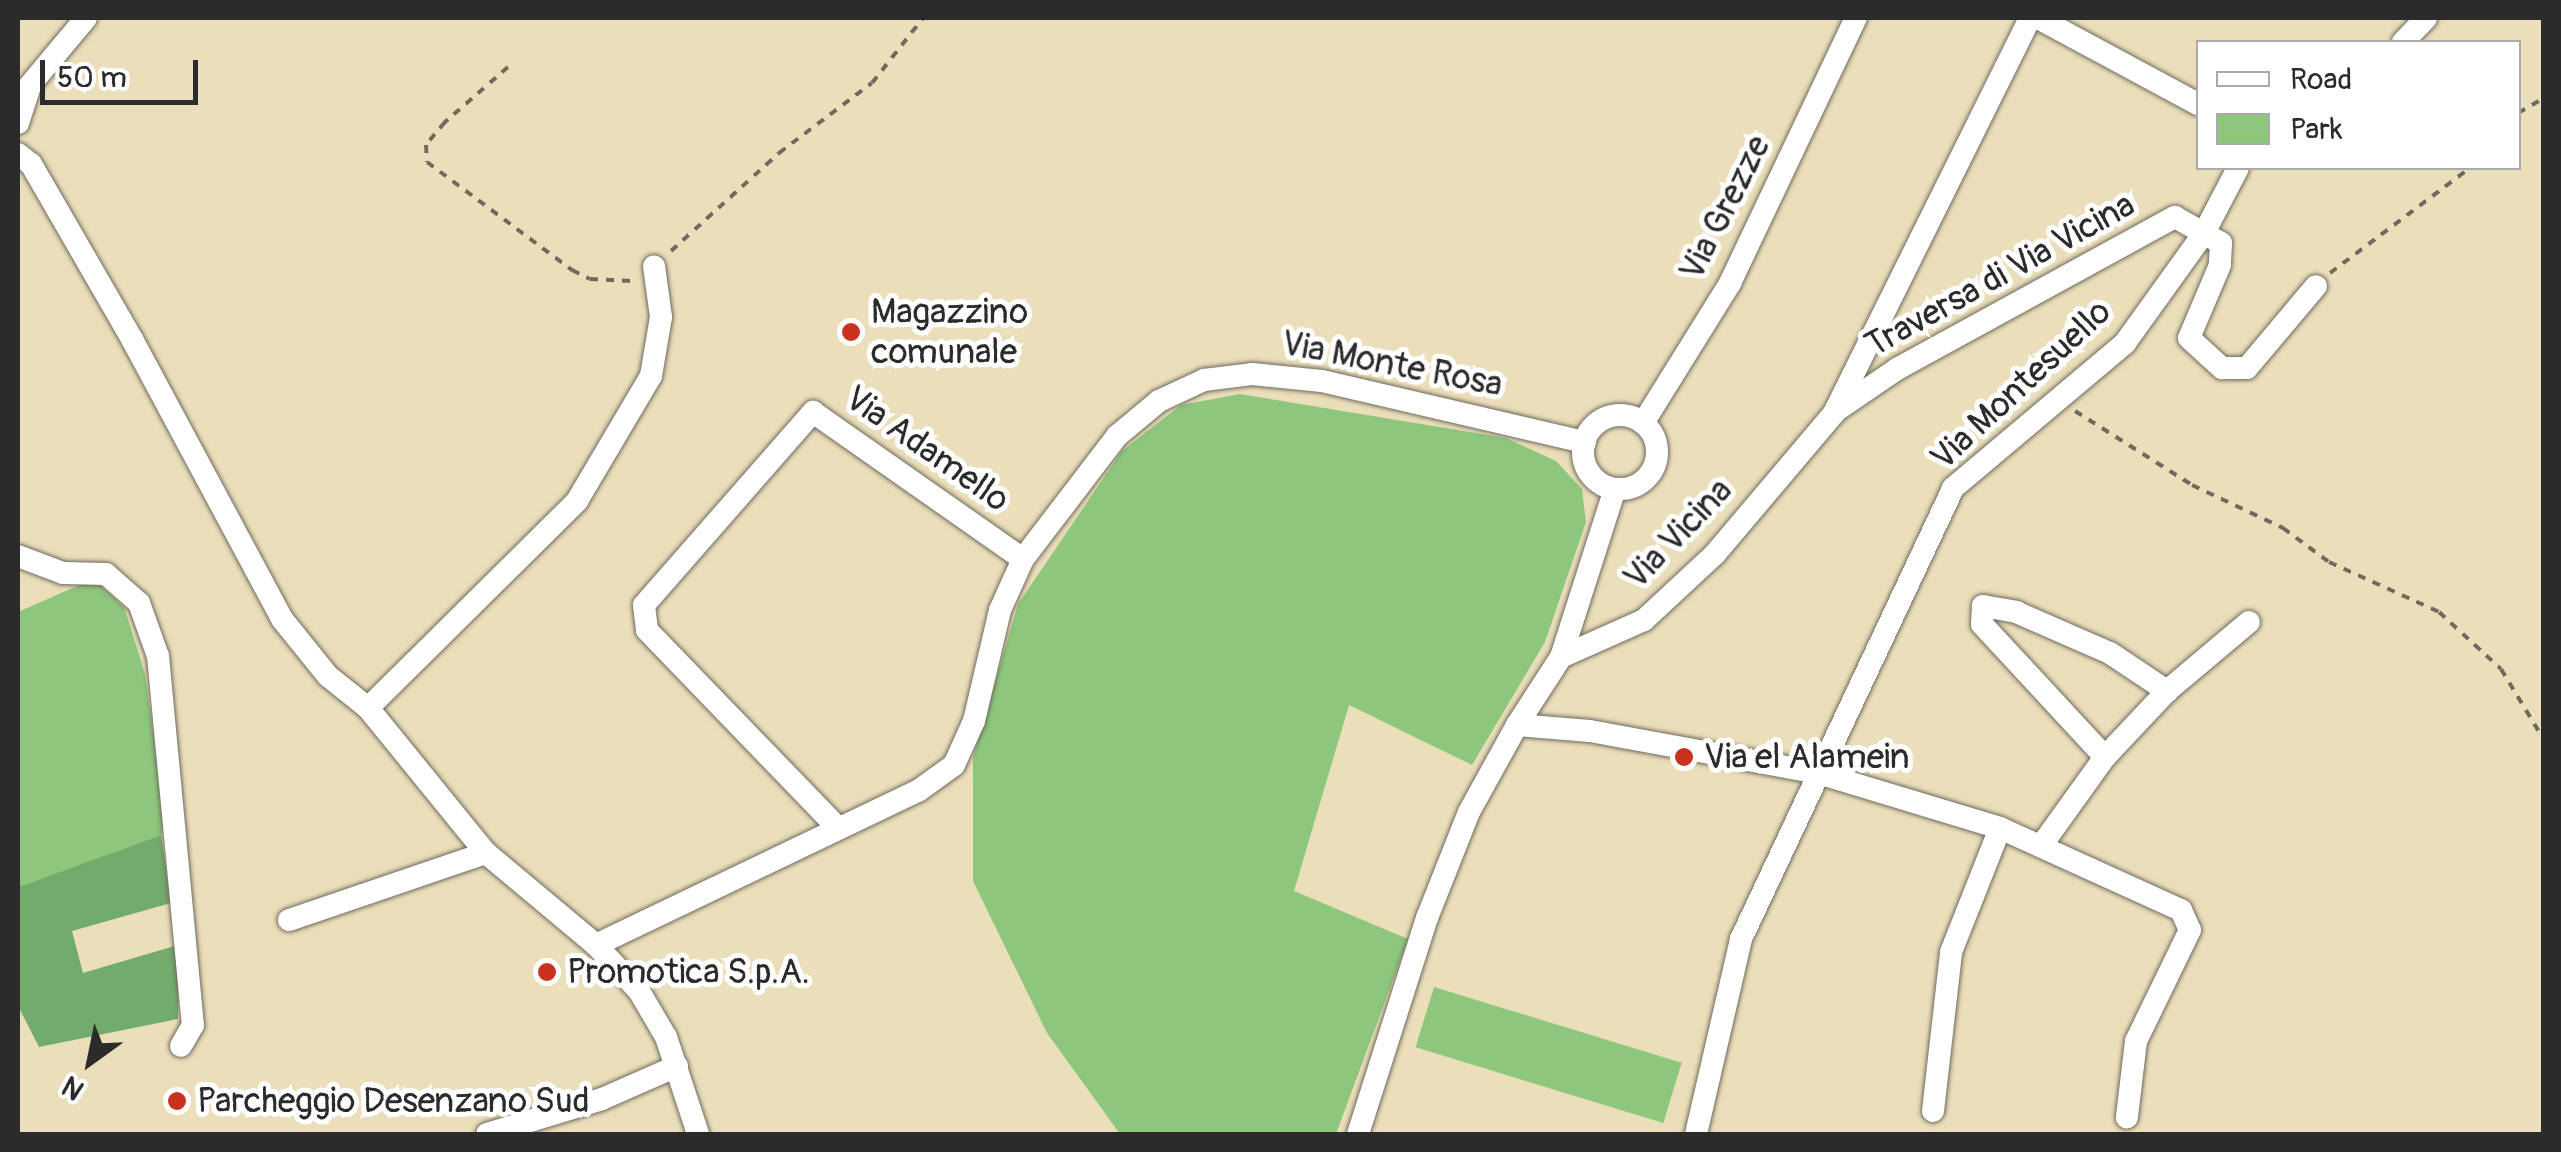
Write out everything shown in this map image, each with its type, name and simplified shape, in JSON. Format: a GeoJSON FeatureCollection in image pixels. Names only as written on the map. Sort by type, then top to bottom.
{"type":"FeatureCollection","features":[{"type":"Feature","properties":{"kind":"street"},"geometry":{"type":"LineString","coordinates":[[18,124],[30,85],[86,18]]}},
{"type":"Feature","properties":{"kind":"street","name":"Via Grezze"},"geometry":{"type":"LineString","coordinates":[[1643,423],[1730,283],[1856,18]]}},
{"type":"Feature","properties":{"kind":"street","name":"Via Vicina"},"geometry":{"type":"LineString","coordinates":[[1561,657],[1644,620],[1715,554],[1834,413],[2030,18]]}},
{"type":"Feature","properties":{"kind":"street"},"geometry":{"type":"LineString","coordinates":[[2038,18],[2196,103]]}},
{"type":"Feature","properties":{"kind":"street"},"geometry":{"type":"LineString","coordinates":[[2405,40],[2426,18]]}},
{"type":"Feature","properties":{"kind":"street"},"geometry":{"type":"LineString","coordinates":[[18,154],[32,164],[133,341],[282,619],[328,676],[368,708],[486,853],[596,945],[638,991],[677,1066],[698,1134]]}},
{"type":"Feature","properties":{"kind":"street","name":"Via Montesuello"},"geometry":{"type":"LineString","coordinates":[[1696,1134],[1741,939],[1953,488],[2125,343],[2204,232],[2237,170]]}},
{"type":"Feature","properties":{"kind":"street","name":"Traversa di Via Vicina"},"geometry":{"type":"LineString","coordinates":[[1834,413],[1897,368],[2175,218],[2204,232]]}},
{"type":"Feature","properties":{"kind":"street"},"geometry":{"type":"LineString","coordinates":[[2204,232],[2221,243],[2220,265],[2188,338],[2222,368],[2247,368],[2316,286]]}},
{"type":"Feature","properties":{"kind":"street"},"geometry":{"type":"LineString","coordinates":[[368,708],[577,501],[651,376],[662,317],[654,266]]}},
{"type":"Feature","properties":{"kind":"street","name":"Via Monte Rosa"},"geometry":{"type":"LineString","coordinates":[[1023,560],[1116,436],[1159,402],[1204,380],[1252,374],[1322,381],[1585,442]]}},
{"type":"Feature","properties":{"kind":"street","name":"Via Adamello"},"geometry":{"type":"LineString","coordinates":[[596,945],[918,791],[954,765],[974,721],[1000,610],[1023,560],[813,412],[644,605],[647,630],[838,828]]}},
{"type":"Feature","properties":{"kind":"street"},"geometry":{"type":"LineString","coordinates":[[1609,417],[1643,423],[1656,442],[1655,466],[1638,484],[1615,489],[1586,466],[1585,442],[1609,417]]}},
{"type":"Feature","properties":{"kind":"street"},"geometry":{"type":"LineString","coordinates":[[1358,1134],[1427,918],[1469,812],[1517,725],[1561,657],[1615,489]]}},
{"type":"Feature","properties":{"kind":"street"},"geometry":{"type":"LineString","coordinates":[[18,556],[64,572],[106,574],[138,603],[158,656],[193,1025],[181,1046]]}},
{"type":"Feature","properties":{"kind":"street"},"geometry":{"type":"LineString","coordinates":[[2105,758],[1982,624],[1983,606],[2016,612],[2110,653],[2168,691]]}},
{"type":"Feature","properties":{"kind":"street"},"geometry":{"type":"LineString","coordinates":[[2041,846],[2105,758],[2168,691],[2249,622]]}},
{"type":"Feature","properties":{"kind":"street"},"geometry":{"type":"LineString","coordinates":[[1517,725],[1590,731],[1818,773],[2000,828],[2189,919],[2190,930],[2136,1041],[2127,1117]]}},
{"type":"Feature","properties":{"kind":"street"},"geometry":{"type":"LineString","coordinates":[[1933,1111],[1952,952],[2000,828]]}},
{"type":"Feature","properties":{"kind":"street"},"geometry":{"type":"LineString","coordinates":[[288,920],[486,853]]}},
{"type":"Feature","properties":{"kind":"street"},"geometry":{"type":"LineString","coordinates":[[487,1134],[602,1098],[677,1066]]}},
{"type":"Feature","properties":{"kind":"path"},"geometry":{"type":"LineString","coordinates":[[508,67],[445,122],[426,145],[427,162],[590,279],[635,280],[780,152],[872,83],[923,18]]}},
{"type":"Feature","properties":{"kind":"path"},"geometry":{"type":"LineString","coordinates":[[2521,111],[2544,98]]}},
{"type":"Feature","properties":{"kind":"path"},"geometry":{"type":"LineString","coordinates":[[2316,286],[2467,170]]}},
{"type":"Feature","properties":{"kind":"path"},"geometry":{"type":"LineString","coordinates":[[2058,401],[2192,484],[2283,528],[2329,562],[2438,612],[2501,668],[2544,740]]}},
{"type":"Feature","properties":{"kind":"green space"},"geometry":{"type":"Polygon","coordinates":[[[1240,394],[1506,438],[1556,461],[1582,489],[1586,522],[1545,642],[1472,765],[1349,705],[1294,891],[1408,939],[1336,1134],[1120,1134],[1047,1033],[973,881],[973,757],[1018,604],[1122,451],[1181,405],[1240,394]]]}},
{"type":"Feature","properties":{"kind":"green space"},"geometry":{"type":"Polygon","coordinates":[[[93,579],[124,607],[145,674],[165,821],[161,835],[18,887],[18,612],[93,579]]]}},
{"type":"Feature","properties":{"kind":"green space"},"geometry":{"type":"Polygon","coordinates":[[[161,835],[171,903],[72,931],[83,973],[178,945],[178,1019],[39,1047],[18,1006],[18,887],[161,835]]]}},
{"type":"Feature","properties":{"kind":"green space"},"geometry":{"type":"Polygon","coordinates":[[[1434,987],[1682,1063],[1663,1123],[1416,1047],[1434,987]]]}},
{"type":"Feature","properties":{"kind":"place","name":"Magazzino comunale"},"geometry":{"type":"Point","coordinates":[851,332]}},
{"type":"Feature","properties":{"kind":"place","name":"Via el Alamein"},"geometry":{"type":"Point","coordinates":[1684,757]}},
{"type":"Feature","properties":{"kind":"place","name":"Promotica S.p.A."},"geometry":{"type":"Point","coordinates":[547,972]}},
{"type":"Feature","properties":{"kind":"place","name":"Parcheggio Desenzano Sud"},"geometry":{"type":"Point","coordinates":[177,1101]}}]}
